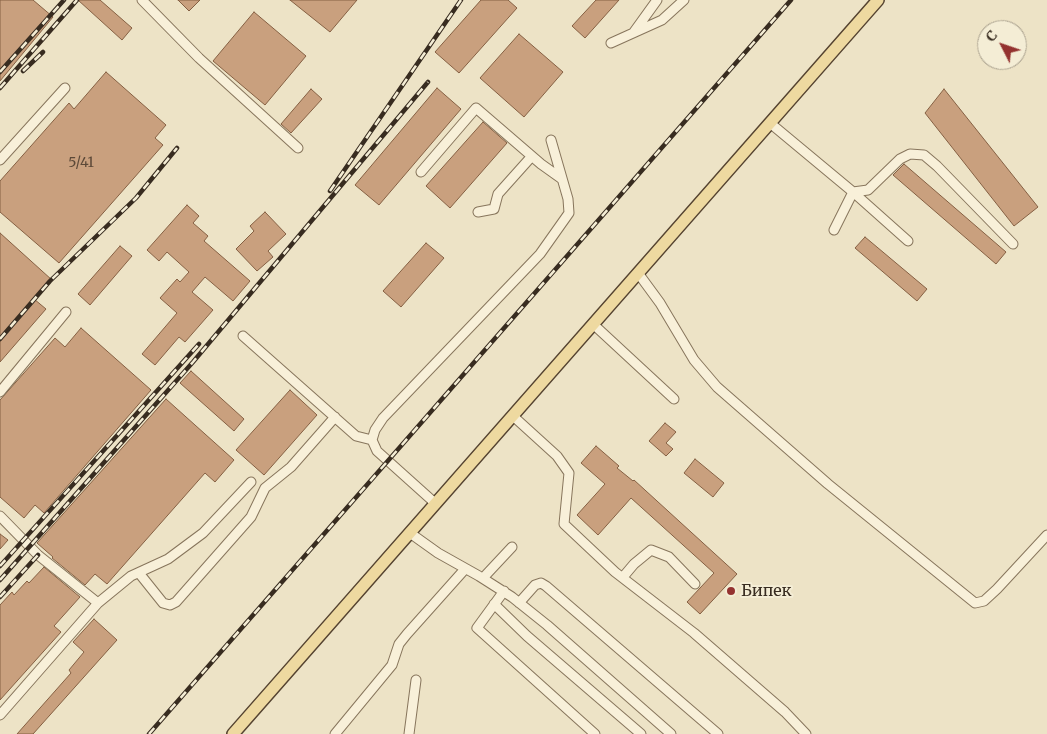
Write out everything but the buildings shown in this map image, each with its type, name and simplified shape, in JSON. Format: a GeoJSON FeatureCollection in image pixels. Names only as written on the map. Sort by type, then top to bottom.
{"type":"FeatureCollection","features":[{"type":"Feature","properties":{"kind":"main road"},"geometry":{"type":"LineString","coordinates":[[233,734],[878,0]]}},
{"type":"Feature","properties":{"kind":"street"},"geometry":{"type":"LineString","coordinates":[[142,0],[193,53],[298,148]]}},
{"type":"Feature","properties":{"kind":"street"},"geometry":{"type":"LineString","coordinates":[[632,34],[657,0]]}},
{"type":"Feature","properties":{"kind":"street"},"geometry":{"type":"LineString","coordinates":[[611,42],[662,20],[684,0]]}},
{"type":"Feature","properties":{"kind":"street"},"geometry":{"type":"LineString","coordinates":[[0,160],[65,88]]}},
{"type":"Feature","properties":{"kind":"street"},"geometry":{"type":"LineString","coordinates":[[421,172],[476,108],[532,156],[562,178]]}},
{"type":"Feature","properties":{"kind":"street"},"geometry":{"type":"LineString","coordinates":[[770,123],[908,241]]}},
{"type":"Feature","properties":{"kind":"street"},"geometry":{"type":"LineString","coordinates":[[436,504],[387,462],[377,451],[372,440],[374,430],[383,418],[533,261],[556,233],[569,213],[568,199],[552,140]]}},
{"type":"Feature","properties":{"kind":"street"},"geometry":{"type":"LineString","coordinates":[[853,192],[868,190],[905,156],[910,154],[924,155],[1013,244]]}},
{"type":"Feature","properties":{"kind":"street"},"geometry":{"type":"LineString","coordinates":[[478,212],[494,209],[498,194],[532,156]]}},
{"type":"Feature","properties":{"kind":"street"},"geometry":{"type":"LineString","coordinates":[[834,230],[853,192]]}},
{"type":"Feature","properties":{"kind":"street"},"geometry":{"type":"LineString","coordinates":[[638,273],[660,304],[694,360],[717,387],[828,484],[975,603],[984,601],[997,590],[1047,535]]}},
{"type":"Feature","properties":{"kind":"street"},"geometry":{"type":"LineString","coordinates":[[0,392],[66,312]]}},
{"type":"Feature","properties":{"kind":"street"},"geometry":{"type":"LineString","coordinates":[[593,324],[674,399]]}},
{"type":"Feature","properties":{"kind":"street"},"geometry":{"type":"LineString","coordinates":[[243,336],[356,436],[372,440]]}},
{"type":"Feature","properties":{"kind":"street"},"geometry":{"type":"LineString","coordinates":[[512,416],[557,456],[569,473],[564,524],[623,578],[694,633],[785,712],[806,734]]}},
{"type":"Feature","properties":{"kind":"street"},"geometry":{"type":"LineString","coordinates":[[139,573],[163,603],[170,604],[176,602],[251,517],[265,488],[291,467],[335,417]]}},
{"type":"Feature","properties":{"kind":"street"},"geometry":{"type":"LineString","coordinates":[[0,715],[98,603],[131,576],[168,559],[203,533],[251,482]]}},
{"type":"Feature","properties":{"kind":"street"},"geometry":{"type":"LineString","coordinates":[[0,516],[38,555],[98,603]]}},
{"type":"Feature","properties":{"kind":"street"},"geometry":{"type":"LineString","coordinates":[[410,533],[519,602],[671,734]]}},
{"type":"Feature","properties":{"kind":"street"},"geometry":{"type":"LineString","coordinates":[[483,578],[512,547]]}},
{"type":"Feature","properties":{"kind":"street"},"geometry":{"type":"LineString","coordinates":[[623,578],[634,564],[651,550],[669,557],[695,584]]}},
{"type":"Feature","properties":{"kind":"street"},"geometry":{"type":"LineString","coordinates":[[335,734],[392,665],[399,644],[465,569]]}},
{"type":"Feature","properties":{"kind":"street"},"geometry":{"type":"LineString","coordinates":[[519,602],[535,585],[541,583],[546,586],[718,734]]}},
{"type":"Feature","properties":{"kind":"street"},"geometry":{"type":"LineString","coordinates":[[504,591],[477,628],[595,734]]}},
{"type":"Feature","properties":{"kind":"street"},"geometry":{"type":"LineString","coordinates":[[494,604],[527,636],[640,734]]}},
{"type":"Feature","properties":{"kind":"street"},"geometry":{"type":"LineString","coordinates":[[409,734],[416,680]]}},
{"type":"Feature","properties":{"kind":"railway"},"geometry":{"type":"LineString","coordinates":[[0,72],[64,0]]}},
{"type":"Feature","properties":{"kind":"railway"},"geometry":{"type":"LineString","coordinates":[[0,88],[77,0]]}},
{"type":"Feature","properties":{"kind":"railway"},"geometry":{"type":"LineString","coordinates":[[330,191],[461,0]]}},
{"type":"Feature","properties":{"kind":"railway"},"geometry":{"type":"LineString","coordinates":[[149,734],[791,0]]}},
{"type":"Feature","properties":{"kind":"railway"},"geometry":{"type":"LineString","coordinates":[[23,71],[43,52]]}},
{"type":"Feature","properties":{"kind":"railway"},"geometry":{"type":"LineString","coordinates":[[0,580],[193,362],[428,82]]}},
{"type":"Feature","properties":{"kind":"railway"},"geometry":{"type":"LineString","coordinates":[[0,339],[50,281],[136,198],[177,148]]}},
{"type":"Feature","properties":{"kind":"railway"},"geometry":{"type":"LineString","coordinates":[[0,566],[199,344]]}},
{"type":"Feature","properties":{"kind":"railway"},"geometry":{"type":"LineString","coordinates":[[0,597],[38,555]]}},
{"type":"Feature","properties":{"kind":"place","name":"Бипек"},"geometry":{"type":"Point","coordinates":[731,591]}}]}
